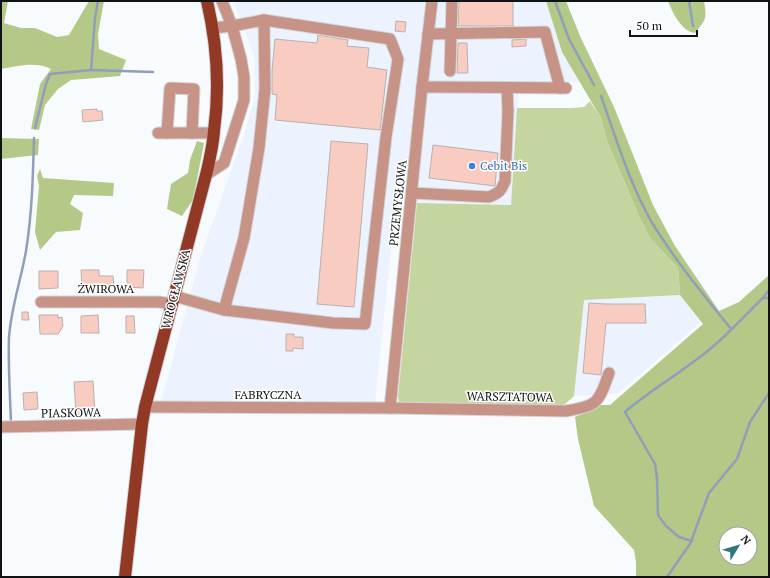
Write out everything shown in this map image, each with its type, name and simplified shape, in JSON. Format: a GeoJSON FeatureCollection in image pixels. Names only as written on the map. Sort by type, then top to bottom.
{"type":"FeatureCollection","features":[{"type":"Feature","properties":{"kind":"main road","name":"WROCŁAWSKA"},"geometry":{"type":"LineString","coordinates":[[125,577],[145,407],[206,175],[214,133],[217,105],[217,75],[213,28],[207,1]]}},
{"type":"Feature","properties":{"kind":"street"},"geometry":{"type":"LineString","coordinates":[[206,175],[224,163],[244,100],[241,59],[232,26],[222,1]]}},
{"type":"Feature","properties":{"kind":"street","name":"PRZEMYSŁOWA"},"geometry":{"type":"LineString","coordinates":[[390,408],[432,1]]}},
{"type":"Feature","properties":{"kind":"street"},"geometry":{"type":"LineString","coordinates":[[450,71],[452,1]]}},
{"type":"Feature","properties":{"kind":"street"},"geometry":{"type":"LineString","coordinates":[[213,28],[264,20],[265,89],[259,148],[244,238],[224,310]]}},
{"type":"Feature","properties":{"kind":"street","name":"ŻWIROWA"},"geometry":{"type":"LineString","coordinates":[[41,302],[159,302],[173,300],[224,310],[333,323],[365,324],[386,137],[398,59],[390,39],[264,20]]}},
{"type":"Feature","properties":{"kind":"street"},"geometry":{"type":"LineString","coordinates":[[422,87],[564,88],[545,32],[428,34]]}},
{"type":"Feature","properties":{"kind":"street"},"geometry":{"type":"LineString","coordinates":[[192,133],[194,89],[170,88],[163,133],[192,133],[214,133]]}},
{"type":"Feature","properties":{"kind":"street"},"geometry":{"type":"LineString","coordinates":[[412,193],[489,197],[502,190],[505,181],[508,111],[507,88]]}},
{"type":"Feature","properties":{"kind":"street","name":"WARSZTATOWA"},"geometry":{"type":"LineString","coordinates":[[390,408],[566,411],[589,407],[595,402],[601,396],[609,373]]}},
{"type":"Feature","properties":{"kind":"street","name":"FABRYCZNA"},"geometry":{"type":"LineString","coordinates":[[145,407],[390,408]]}},
{"type":"Feature","properties":{"kind":"street","name":"PIASKOWA"},"geometry":{"type":"LineString","coordinates":[[1,427],[142,424]]}},
{"type":"Feature","properties":{"kind":"shaded area"},"geometry":{"type":"Polygon","coordinates":[[[233,1],[546,1],[562,52],[580,82],[519,83],[511,205],[396,203],[375,403],[161,402],[200,258],[243,137],[255,96],[254,55],[233,1]]]}},
{"type":"Feature","properties":{"kind":"shaded area"},"geometry":{"type":"Polygon","coordinates":[[[680,295],[701,322],[618,393],[574,396],[583,300],[680,295]]]}},
{"type":"Feature","properties":{"kind":"green space"},"geometry":{"type":"Polygon","coordinates":[[[1,1],[8,1],[4,23],[21,28],[35,28],[57,37],[69,35],[89,1],[104,1],[98,34],[99,49],[126,60],[120,76],[71,80],[58,89],[45,105],[39,130],[31,129],[40,84],[51,69],[39,65],[33,65],[1,69],[1,1]]]}},
{"type":"Feature","properties":{"kind":"green space"},"geometry":{"type":"Polygon","coordinates":[[[546,1],[566,1],[580,36],[614,107],[653,205],[675,246],[719,311],[739,302],[769,275],[769,577],[636,577],[634,550],[594,506],[578,439],[575,417],[601,405],[610,405],[703,324],[680,295],[678,268],[650,238],[639,216],[607,141],[601,118],[562,52],[546,1]]]}},
{"type":"Feature","properties":{"kind":"green space"},"geometry":{"type":"Polygon","coordinates":[[[668,1],[704,1],[705,19],[695,33],[690,32],[678,21],[668,1]]]}},
{"type":"Feature","properties":{"kind":"green space"},"geometry":{"type":"Polygon","coordinates":[[[590,101],[601,118],[607,141],[650,238],[678,268],[680,295],[584,300],[574,396],[563,406],[399,403],[398,396],[417,203],[511,205],[517,108],[584,107],[590,101]]]}},
{"type":"Feature","properties":{"kind":"green space"},"geometry":{"type":"Polygon","coordinates":[[[1,138],[39,139],[38,155],[1,159],[1,138]]]}},
{"type":"Feature","properties":{"kind":"green space"},"geometry":{"type":"Polygon","coordinates":[[[197,141],[204,143],[193,200],[182,216],[167,209],[171,184],[188,173],[190,160],[197,141]]]}},
{"type":"Feature","properties":{"kind":"green space"},"geometry":{"type":"Polygon","coordinates":[[[40,169],[43,178],[114,183],[113,196],[74,195],[70,204],[83,213],[80,230],[56,232],[40,250],[35,232],[39,186],[37,176],[40,169]]]}},
{"type":"Feature","properties":{"kind":"building"},"geometry":{"type":"Polygon","coordinates":[[[459,1],[513,1],[513,26],[458,26],[459,1]]]}},
{"type":"Feature","properties":{"kind":"building"},"geometry":{"type":"Polygon","coordinates":[[[396,21],[406,22],[405,32],[395,31],[396,21]]]}},
{"type":"Feature","properties":{"kind":"building"},"geometry":{"type":"Polygon","coordinates":[[[318,35],[348,40],[347,46],[369,48],[367,67],[387,70],[380,130],[275,120],[277,95],[272,94],[272,71],[275,39],[317,43],[318,35]]]}},
{"type":"Feature","properties":{"kind":"building"},"geometry":{"type":"Polygon","coordinates":[[[526,39],[526,46],[512,47],[512,40],[526,39]]]}},
{"type":"Feature","properties":{"kind":"building"},"geometry":{"type":"Polygon","coordinates":[[[458,43],[467,43],[468,73],[457,73],[458,43]]]}},
{"type":"Feature","properties":{"kind":"building"},"geometry":{"type":"Polygon","coordinates":[[[97,109],[97,111],[102,111],[103,120],[83,122],[82,110],[97,109]]]}},
{"type":"Feature","properties":{"kind":"building"},"geometry":{"type":"Polygon","coordinates":[[[331,141],[368,144],[354,307],[317,304],[331,141]]]}},
{"type":"Feature","properties":{"kind":"building","name":"Cebit Bis"},"geometry":{"type":"Polygon","coordinates":[[[433,145],[498,153],[495,186],[429,178],[433,145]]]}},
{"type":"Feature","properties":{"kind":"building"},"geometry":{"type":"Polygon","coordinates":[[[81,270],[99,270],[99,276],[113,276],[114,287],[82,288],[81,270]]]}},
{"type":"Feature","properties":{"kind":"building"},"geometry":{"type":"Polygon","coordinates":[[[127,270],[144,270],[143,288],[127,287],[127,270]]]}},
{"type":"Feature","properties":{"kind":"building"},"geometry":{"type":"Polygon","coordinates":[[[39,271],[58,271],[58,288],[39,289],[39,271]]]}},
{"type":"Feature","properties":{"kind":"building"},"geometry":{"type":"Polygon","coordinates":[[[589,303],[645,304],[646,323],[606,323],[601,375],[583,373],[589,303]]]}},
{"type":"Feature","properties":{"kind":"building"},"geometry":{"type":"Polygon","coordinates":[[[22,312],[28,312],[29,320],[22,320],[22,312]]]}},
{"type":"Feature","properties":{"kind":"building"},"geometry":{"type":"Polygon","coordinates":[[[39,315],[58,315],[58,318],[62,317],[63,326],[58,334],[40,334],[39,315]]]}},
{"type":"Feature","properties":{"kind":"building"},"geometry":{"type":"Polygon","coordinates":[[[98,315],[99,333],[81,333],[81,316],[98,315]]]}},
{"type":"Feature","properties":{"kind":"building"},"geometry":{"type":"Polygon","coordinates":[[[126,316],[134,316],[135,333],[126,333],[126,316]]]}},
{"type":"Feature","properties":{"kind":"building"},"geometry":{"type":"Polygon","coordinates":[[[286,334],[294,334],[294,337],[303,337],[303,349],[293,348],[293,351],[286,351],[286,334]]]}},
{"type":"Feature","properties":{"kind":"building"},"geometry":{"type":"Polygon","coordinates":[[[93,381],[95,413],[76,415],[74,382],[93,381]]]}},
{"type":"Feature","properties":{"kind":"building"},"geometry":{"type":"Polygon","coordinates":[[[37,392],[38,409],[24,410],[23,393],[37,392]]]}},
{"type":"Feature","properties":{"kind":"waterway"},"geometry":{"type":"LineString","coordinates":[[91,70],[95,18],[98,1]]}},
{"type":"Feature","properties":{"kind":"waterway"},"geometry":{"type":"LineString","coordinates":[[555,1],[569,39],[594,85]]}},
{"type":"Feature","properties":{"kind":"waterway"},"geometry":{"type":"LineString","coordinates":[[689,1],[693,26]]}},
{"type":"Feature","properties":{"kind":"waterway"},"geometry":{"type":"LineString","coordinates":[[35,128],[50,74],[91,70],[153,72]]}},
{"type":"Feature","properties":{"kind":"waterway"},"geometry":{"type":"LineString","coordinates":[[601,96],[629,175],[651,221],[679,263],[731,329]]}},
{"type":"Feature","properties":{"kind":"waterway"},"geometry":{"type":"LineString","coordinates":[[11,423],[9,337],[30,223],[34,138]]}},
{"type":"Feature","properties":{"kind":"waterway"},"geometry":{"type":"LineString","coordinates":[[763,298],[769,290]]}},
{"type":"Feature","properties":{"kind":"waterway"},"geometry":{"type":"LineString","coordinates":[[692,541],[679,537],[666,526],[658,515],[655,464],[625,412],[683,370],[717,343],[763,298],[769,298]]}},
{"type":"Feature","properties":{"kind":"waterway"},"geometry":{"type":"LineString","coordinates":[[667,577],[690,544],[709,493],[737,459],[750,422],[769,393]]}},
{"type":"Feature","properties":{"kind":"place","name":"Cebit Bis"},"geometry":{"type":"Point","coordinates":[472,166]}}]}
